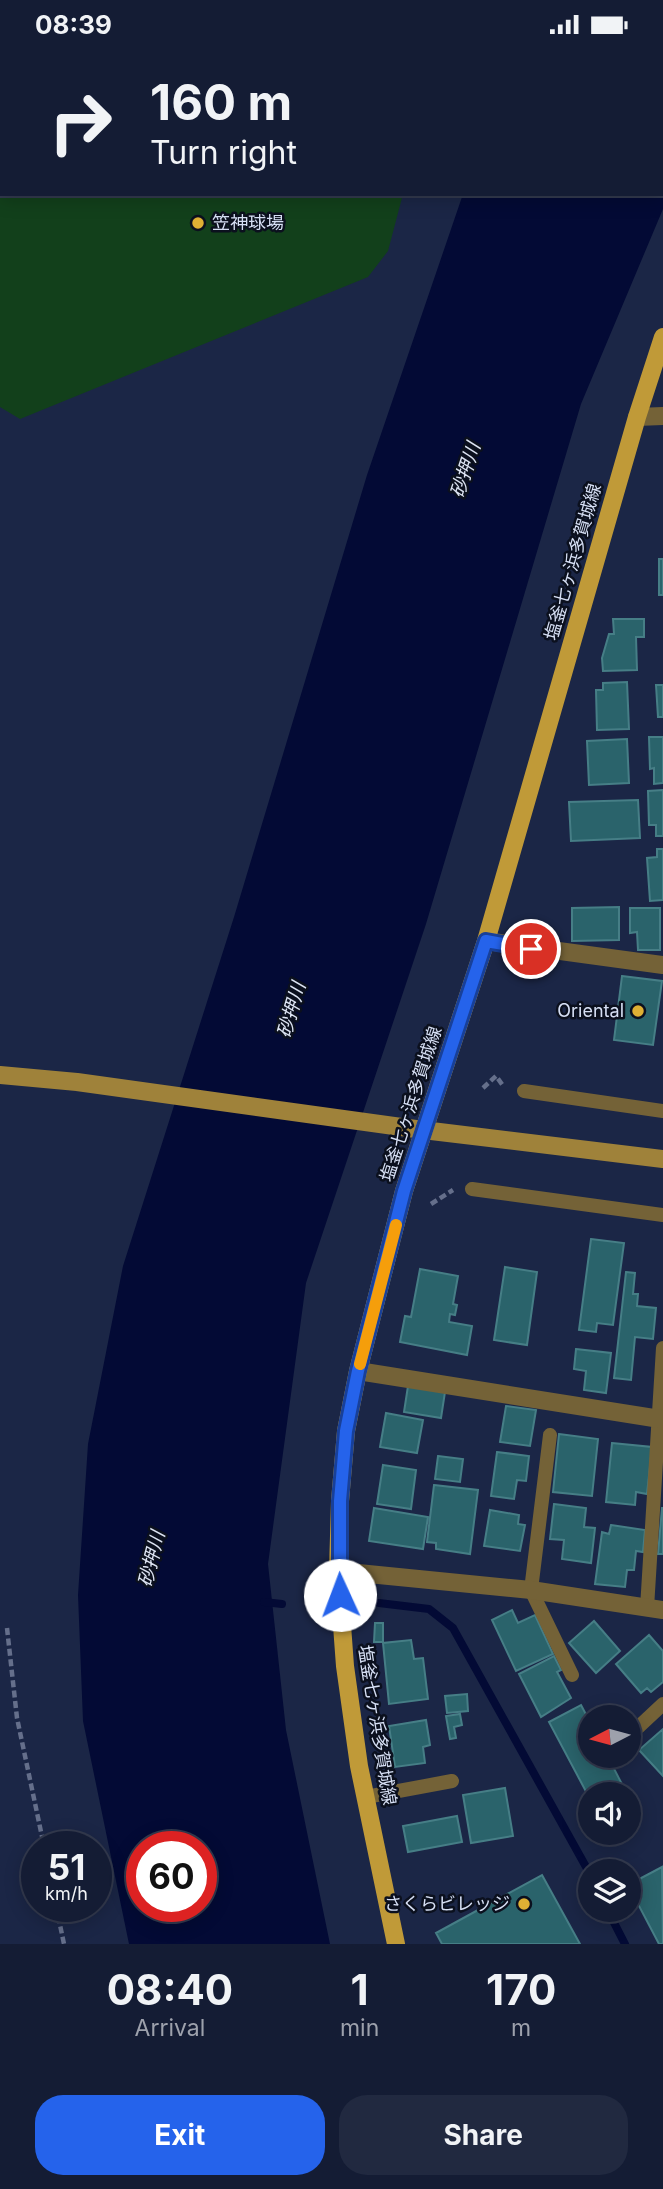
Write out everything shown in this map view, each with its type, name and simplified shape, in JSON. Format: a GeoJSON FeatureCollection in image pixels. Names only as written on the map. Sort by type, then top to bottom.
{"type":"FeatureCollection","features":[{"type":"Feature","properties":{"kind":"main road","name":"塩釜七ヶ浜多賀城線"},"geometry":{"type":"LineString","coordinates":[[396,1944],[366,1797],[345,1666],[338,1571],[346,1431],[358,1371],[404,1191],[486,941],[637,417],[663,337]]}},
{"type":"Feature","properties":{"kind":"street"},"geometry":{"type":"LineString","coordinates":[[637,417],[663,417]]}},
{"type":"Feature","properties":{"kind":"street"},"geometry":{"type":"LineString","coordinates":[[486,941],[663,965]]}},
{"type":"Feature","properties":{"kind":"street"},"geometry":{"type":"LineString","coordinates":[[0,1075],[77,1082],[424,1130],[663,1159]]}},
{"type":"Feature","properties":{"kind":"street"},"geometry":{"type":"LineString","coordinates":[[358,1371],[660,1419]]}},
{"type":"Feature","properties":{"kind":"street"},"geometry":{"type":"LineString","coordinates":[[338,1571],[531,1590],[655,1609]]}},
{"type":"Feature","properties":{"kind":"lane"},"geometry":{"type":"LineString","coordinates":[[524,1091],[663,1111]]}},
{"type":"Feature","properties":{"kind":"lane"},"geometry":{"type":"LineString","coordinates":[[472,1189],[663,1215]]}},
{"type":"Feature","properties":{"kind":"lane"},"geometry":{"type":"LineString","coordinates":[[655,1609],[663,1348]]}},
{"type":"Feature","properties":{"kind":"lane"},"geometry":{"type":"LineString","coordinates":[[550,1434],[531,1590],[572,1675]]}},
{"type":"Feature","properties":{"kind":"lane"},"geometry":{"type":"LineString","coordinates":[[641,1725],[663,1704]]}},
{"type":"Feature","properties":{"kind":"lane"},"geometry":{"type":"LineString","coordinates":[[366,1797],[452,1781]]}},
{"type":"Feature","properties":{"kind":"path"},"geometry":{"type":"LineString","coordinates":[[483,1088],[491,1081]]}},
{"type":"Feature","properties":{"kind":"path"},"geometry":{"type":"LineString","coordinates":[[7,1628],[17,1718],[41,1831]]}},
{"type":"Feature","properties":{"kind":"path"},"geometry":{"type":"LineString","coordinates":[[59,1922],[64,1944]]}},
{"type":"Feature","properties":{"kind":"green space","name":"笠神球場"},"geometry":{"type":"Polygon","coordinates":[[[0,196],[402,196],[388,251],[368,277],[20,419],[0,407],[0,196]]]}},
{"type":"Feature","properties":{"kind":"water","name":"砂押川"},"geometry":{"type":"Polygon","coordinates":[[[462,196],[663,196],[663,209],[581,404],[426,924],[306,1283],[268,1564],[286,1730],[330,1944],[129,1944],[112,1862],[112,1831],[106,1831],[83,1721],[78,1595],[88,1444],[123,1266],[234,917],[367,475],[462,196]]]}},
{"type":"Feature","properties":{"kind":"building"},"geometry":{"type":"Polygon","coordinates":[[[659,559],[663,559],[663,595],[659,595],[659,559]]]}},
{"type":"Feature","properties":{"kind":"building"},"geometry":{"type":"Polygon","coordinates":[[[613,619],[644,619],[644,637],[636,637],[637,670],[603,671],[602,658],[609,634],[614,634],[613,619]]]}},
{"type":"Feature","properties":{"kind":"building"},"geometry":{"type":"Polygon","coordinates":[[[627,682],[629,729],[597,730],[596,690],[603,690],[603,683],[627,682]]]}},
{"type":"Feature","properties":{"kind":"building"},"geometry":{"type":"Polygon","coordinates":[[[656,685],[663,685],[663,717],[658,717],[656,685]]]}},
{"type":"Feature","properties":{"kind":"building"},"geometry":{"type":"Polygon","coordinates":[[[649,737],[663,737],[663,783],[654,784],[654,768],[650,769],[649,737]]]}},
{"type":"Feature","properties":{"kind":"building"},"geometry":{"type":"Polygon","coordinates":[[[627,739],[629,783],[589,785],[587,741],[627,739]]]}},
{"type":"Feature","properties":{"kind":"building"},"geometry":{"type":"Polygon","coordinates":[[[663,790],[663,836],[656,836],[656,825],[649,825],[648,791],[663,790]]]}},
{"type":"Feature","properties":{"kind":"building"},"geometry":{"type":"Polygon","coordinates":[[[638,800],[640,838],[571,841],[569,802],[638,800]]]}},
{"type":"Feature","properties":{"kind":"building"},"geometry":{"type":"Polygon","coordinates":[[[657,849],[663,849],[663,900],[650,901],[647,858],[657,857],[657,849]]]}},
{"type":"Feature","properties":{"kind":"building"},"geometry":{"type":"Polygon","coordinates":[[[619,907],[619,940],[572,941],[572,908],[619,907]]]}},
{"type":"Feature","properties":{"kind":"building"},"geometry":{"type":"Polygon","coordinates":[[[630,908],[660,908],[660,950],[638,950],[637,932],[630,933],[630,908]]]}},
{"type":"Feature","properties":{"kind":"building","name":"Oriental"},"geometry":{"type":"Polygon","coordinates":[[[622,976],[662,981],[653,1045],[614,1040],[622,976]]]}},
{"type":"Feature","properties":{"kind":"building"},"geometry":{"type":"Polygon","coordinates":[[[591,1239],[624,1243],[613,1325],[597,1323],[596,1332],[579,1330],[591,1239]]]}},
{"type":"Feature","properties":{"kind":"building"},"geometry":{"type":"Polygon","coordinates":[[[505,1267],[537,1272],[527,1345],[494,1340],[505,1267]]]}},
{"type":"Feature","properties":{"kind":"building"},"geometry":{"type":"Polygon","coordinates":[[[420,1269],[458,1276],[453,1304],[457,1305],[455,1315],[450,1314],[449,1322],[472,1326],[467,1355],[400,1342],[405,1316],[411,1317],[420,1269]]]}},
{"type":"Feature","properties":{"kind":"building"},"geometry":{"type":"Polygon","coordinates":[[[626,1272],[635,1273],[633,1294],[638,1294],[637,1306],[656,1308],[653,1339],[635,1337],[631,1380],[614,1378],[626,1272]]]}},
{"type":"Feature","properties":{"kind":"building"},"geometry":{"type":"Polygon","coordinates":[[[576,1349],[611,1353],[606,1393],[584,1390],[586,1371],[574,1369],[576,1349]]]}},
{"type":"Feature","properties":{"kind":"building"},"geometry":{"type":"Polygon","coordinates":[[[408,1386],[445,1392],[441,1418],[404,1412],[408,1386]]]}},
{"type":"Feature","properties":{"kind":"building"},"geometry":{"type":"Polygon","coordinates":[[[506,1406],[536,1410],[530,1446],[500,1442],[506,1406]]]}},
{"type":"Feature","properties":{"kind":"building"},"geometry":{"type":"Polygon","coordinates":[[[386,1413],[423,1420],[417,1453],[380,1447],[386,1413]]]}},
{"type":"Feature","properties":{"kind":"building"},"geometry":{"type":"Polygon","coordinates":[[[559,1434],[598,1439],[592,1496],[553,1492],[559,1434]]]}},
{"type":"Feature","properties":{"kind":"building"},"geometry":{"type":"Polygon","coordinates":[[[612,1443],[652,1447],[647,1494],[636,1492],[635,1505],[606,1502],[612,1443]]]}},
{"type":"Feature","properties":{"kind":"building"},"geometry":{"type":"Polygon","coordinates":[[[497,1452],[529,1456],[526,1481],[517,1480],[514,1499],[491,1496],[497,1452]]]}},
{"type":"Feature","properties":{"kind":"building"},"geometry":{"type":"Polygon","coordinates":[[[438,1456],[463,1459],[460,1482],[435,1479],[438,1456]]]}},
{"type":"Feature","properties":{"kind":"building"},"geometry":{"type":"Polygon","coordinates":[[[383,1465],[416,1470],[411,1509],[377,1504],[383,1465]]]}},
{"type":"Feature","properties":{"kind":"building"},"geometry":{"type":"Polygon","coordinates":[[[434,1485],[478,1490],[470,1554],[436,1549],[436,1543],[427,1542],[434,1485]]]}},
{"type":"Feature","properties":{"kind":"building"},"geometry":{"type":"Polygon","coordinates":[[[554,1504],[586,1508],[584,1527],[595,1528],[591,1563],[562,1559],[564,1540],[550,1539],[554,1504]]]}},
{"type":"Feature","properties":{"kind":"building"},"geometry":{"type":"Polygon","coordinates":[[[374,1508],[428,1517],[423,1549],[369,1541],[374,1508]]]}},
{"type":"Feature","properties":{"kind":"building"},"geometry":{"type":"Polygon","coordinates":[[[662,1508],[663,1554],[658,1554],[662,1508]]]}},
{"type":"Feature","properties":{"kind":"building"},"geometry":{"type":"Polygon","coordinates":[[[490,1510],[519,1515],[518,1524],[525,1525],[520,1551],[484,1546],[490,1510]]]}},
{"type":"Feature","properties":{"kind":"building"},"geometry":{"type":"Polygon","coordinates":[[[611,1525],[645,1530],[643,1552],[636,1551],[634,1570],[627,1570],[625,1587],[595,1584],[602,1532],[609,1534],[611,1525]]]}},
{"type":"Feature","properties":{"kind":"building"},"geometry":{"type":"Polygon","coordinates":[[[512,1610],[518,1623],[535,1615],[553,1654],[516,1671],[492,1620],[512,1610]]]}},
{"type":"Feature","properties":{"kind":"building"},"geometry":{"type":"Polygon","coordinates":[[[594,1621],[620,1651],[596,1673],[569,1643],[594,1621]]]}},
{"type":"Feature","properties":{"kind":"building"},"geometry":{"type":"Polygon","coordinates":[[[375,1623],[383,1623],[383,1642],[374,1642],[375,1623]]]}},
{"type":"Feature","properties":{"kind":"building"},"geometry":{"type":"Polygon","coordinates":[[[649,1635],[663,1651],[663,1682],[651,1692],[647,1688],[641,1693],[616,1664],[649,1635]]]}},
{"type":"Feature","properties":{"kind":"building"},"geometry":{"type":"Polygon","coordinates":[[[411,1640],[414,1659],[423,1658],[428,1699],[389,1704],[383,1643],[411,1640]]]}},
{"type":"Feature","properties":{"kind":"building"},"geometry":{"type":"Polygon","coordinates":[[[554,1656],[561,1670],[557,1672],[571,1698],[541,1717],[519,1674],[554,1656]]]}},
{"type":"Feature","properties":{"kind":"building"},"geometry":{"type":"Polygon","coordinates":[[[467,1694],[468,1711],[447,1713],[445,1696],[467,1694]]]}},
{"type":"Feature","properties":{"kind":"building"},"geometry":{"type":"Polygon","coordinates":[[[578,1707],[578,1768],[614,1768],[621,1782],[581,1782],[549,1722],[578,1707]]]}},
{"type":"Feature","properties":{"kind":"building"},"geometry":{"type":"Polygon","coordinates":[[[460,1714],[462,1725],[454,1727],[456,1738],[450,1739],[446,1716],[460,1714]]]}},
{"type":"Feature","properties":{"kind":"building"},"geometry":{"type":"Polygon","coordinates":[[[426,1720],[430,1745],[423,1747],[425,1763],[395,1767],[389,1726],[426,1720]]]}},
{"type":"Feature","properties":{"kind":"building"},"geometry":{"type":"Polygon","coordinates":[[[663,1729],[663,1776],[641,1752],[641,1748],[663,1729]]]}},
{"type":"Feature","properties":{"kind":"building"},"geometry":{"type":"Polygon","coordinates":[[[505,1788],[513,1836],[471,1843],[463,1795],[505,1788]]]}},
{"type":"Feature","properties":{"kind":"building"},"geometry":{"type":"Polygon","coordinates":[[[457,1816],[462,1842],[408,1852],[403,1826],[457,1816]]]}},
{"type":"Feature","properties":{"kind":"building"},"geometry":{"type":"Polygon","coordinates":[[[662,1867],[663,1944],[659,1944],[641,1910],[641,1878],[662,1867]]]}},
{"type":"Feature","properties":{"kind":"building","name":"さくらビレッジ"},"geometry":{"type":"Polygon","coordinates":[[[542,1875],[580,1944],[442,1944],[436,1933],[542,1875]]]}},
{"type":"Feature","properties":{"kind":"waterway"},"geometry":{"type":"LineString","coordinates":[[264,1602],[282,1604]]}},
{"type":"Feature","properties":{"kind":"waterway"},"geometry":{"type":"LineString","coordinates":[[379,1603],[429,1609],[453,1628],[582,1859]]}},
{"type":"Feature","properties":{"kind":"waterway"},"geometry":{"type":"LineString","coordinates":[[614,1922],[625,1944]]}},
{"type":"Feature","properties":{"kind":"slow traffic"},"geometry":{"type":"LineString","coordinates":[[360,1364],[396,1225]]}},
{"type":"Feature","properties":{"kind":"place","name":"笠神球場"},"geometry":{"type":"Point","coordinates":[198,223]}},
{"type":"Feature","properties":{"kind":"place","name":"Oriental"},"geometry":{"type":"Point","coordinates":[638,1011]}},
{"type":"Feature","properties":{"kind":"place","name":"さくらビレッジ"},"geometry":{"type":"Point","coordinates":[524,1904]}},
{"type":"Feature","properties":{"kind":"route"},"geometry":{"type":"LineString","coordinates":[[340,1595],[340,1501],[346,1431],[358,1371],[404,1191],[486,941],[531,949]]}}]}
